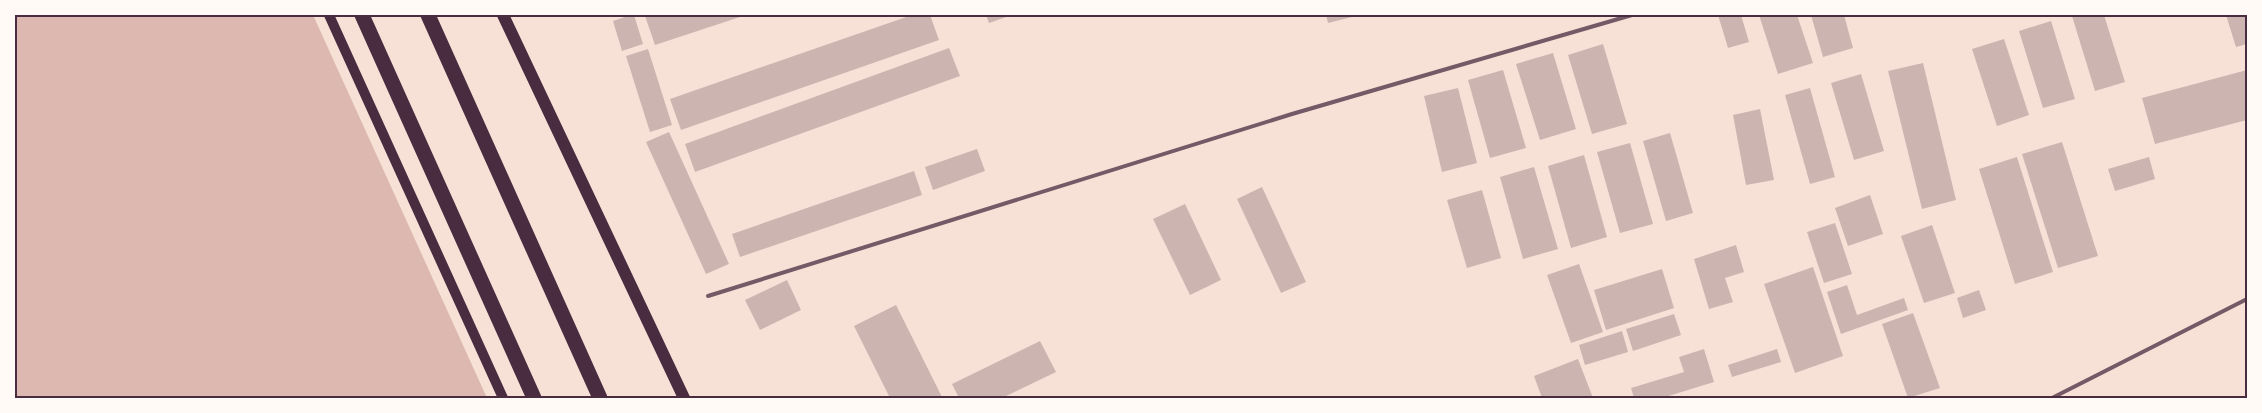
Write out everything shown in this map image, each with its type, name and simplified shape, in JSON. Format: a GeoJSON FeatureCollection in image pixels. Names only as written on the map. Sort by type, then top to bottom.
{"type":"FeatureCollection","features":[{"type":"Feature","properties":{"kind":"highway"},"geometry":{"type":"LineString","coordinates":[[362,15],[534,398]]}},
{"type":"Feature","properties":{"kind":"highway"},"geometry":{"type":"LineString","coordinates":[[428,15],[600,398]]}},
{"type":"Feature","properties":{"kind":"main road"},"geometry":{"type":"LineString","coordinates":[[329,15],[502,398]]}},
{"type":"Feature","properties":{"kind":"main road"},"geometry":{"type":"LineString","coordinates":[[503,15],[684,398]]}},
{"type":"Feature","properties":{"kind":"lane"},"geometry":{"type":"LineString","coordinates":[[708,296],[1292,114],[1632,15]]}},
{"type":"Feature","properties":{"kind":"lane"},"geometry":{"type":"LineString","coordinates":[[2052,398],[2247,299]]}},
{"type":"Feature","properties":{"kind":"shaded area"},"geometry":{"type":"Polygon","coordinates":[[[15,15],[313,15],[487,398],[15,398],[15,15]]]}},
{"type":"Feature","properties":{"kind":"building"},"geometry":{"type":"Polygon","coordinates":[[[634,15],[643,44],[622,51],[613,21],[634,15]]]}},
{"type":"Feature","properties":{"kind":"building"},"geometry":{"type":"Polygon","coordinates":[[[746,15],[655,45],[645,16],[746,15]]]}},
{"type":"Feature","properties":{"kind":"building"},"geometry":{"type":"Polygon","coordinates":[[[912,15],[930,15],[939,40],[681,130],[670,99],[912,15]]]}},
{"type":"Feature","properties":{"kind":"building"},"geometry":{"type":"Polygon","coordinates":[[[986,15],[1012,15],[989,23],[986,15]]]}},
{"type":"Feature","properties":{"kind":"building"},"geometry":{"type":"Polygon","coordinates":[[[1326,15],[1356,15],[1356,16],[1328,23],[1326,15]]]}},
{"type":"Feature","properties":{"kind":"building"},"geometry":{"type":"Polygon","coordinates":[[[1718,15],[1741,15],[1749,42],[1728,48],[1718,15]]]}},
{"type":"Feature","properties":{"kind":"building"},"geometry":{"type":"Polygon","coordinates":[[[1759,15],[1797,15],[1813,63],[1778,74],[1759,15]]]}},
{"type":"Feature","properties":{"kind":"building"},"geometry":{"type":"Polygon","coordinates":[[[1811,15],[1844,15],[1853,48],[1823,57],[1811,15]]]}},
{"type":"Feature","properties":{"kind":"building"},"geometry":{"type":"Polygon","coordinates":[[[2104,15],[2125,82],[2095,91],[2072,16],[2104,15]]]}},
{"type":"Feature","properties":{"kind":"building"},"geometry":{"type":"Polygon","coordinates":[[[2226,15],[2246,15],[2247,44],[2236,47],[2226,15]]]}},
{"type":"Feature","properties":{"kind":"building"},"geometry":{"type":"Polygon","coordinates":[[[2051,21],[2075,99],[2043,108],[2019,31],[2051,21]]]}},
{"type":"Feature","properties":{"kind":"building"},"geometry":{"type":"Polygon","coordinates":[[[2004,39],[2029,115],[1997,126],[1972,49],[2004,39]]]}},
{"type":"Feature","properties":{"kind":"building"},"geometry":{"type":"Polygon","coordinates":[[[1603,44],[1627,124],[1592,134],[1568,55],[1603,44]]]}},
{"type":"Feature","properties":{"kind":"building"},"geometry":{"type":"Polygon","coordinates":[[[949,48],[960,76],[695,172],[685,144],[949,48]]]}},
{"type":"Feature","properties":{"kind":"building"},"geometry":{"type":"Polygon","coordinates":[[[648,49],[672,125],[650,132],[626,56],[648,49]]]}},
{"type":"Feature","properties":{"kind":"building"},"geometry":{"type":"Polygon","coordinates":[[[1553,53],[1576,129],[1540,140],[1516,64],[1553,53]]]}},
{"type":"Feature","properties":{"kind":"building"},"geometry":{"type":"Polygon","coordinates":[[[1923,63],[1956,200],[1922,209],[1888,71],[1923,63]]]}},
{"type":"Feature","properties":{"kind":"building"},"geometry":{"type":"Polygon","coordinates":[[[1503,70],[1526,148],[1490,158],[1468,80],[1503,70]]]}},
{"type":"Feature","properties":{"kind":"building"},"geometry":{"type":"Polygon","coordinates":[[[2247,70],[2247,120],[2155,144],[2142,98],[2247,70]]]}},
{"type":"Feature","properties":{"kind":"building"},"geometry":{"type":"Polygon","coordinates":[[[1861,74],[1884,151],[1854,160],[1831,83],[1861,74]]]}},
{"type":"Feature","properties":{"kind":"building"},"geometry":{"type":"Polygon","coordinates":[[[1458,88],[1477,163],[1442,172],[1424,96],[1458,88]]]}},
{"type":"Feature","properties":{"kind":"building"},"geometry":{"type":"Polygon","coordinates":[[[1810,88],[1835,177],[1810,184],[1785,95],[1810,88]]]}},
{"type":"Feature","properties":{"kind":"building"},"geometry":{"type":"Polygon","coordinates":[[[1760,109],[1774,180],[1746,185],[1733,115],[1760,109]]]}},
{"type":"Feature","properties":{"kind":"building"},"geometry":{"type":"Polygon","coordinates":[[[669,132],[729,264],[706,274],[646,142],[669,132]]]}},
{"type":"Feature","properties":{"kind":"building"},"geometry":{"type":"Polygon","coordinates":[[[1670,133],[1693,213],[1666,221],[1643,141],[1670,133]]]}},
{"type":"Feature","properties":{"kind":"building"},"geometry":{"type":"Polygon","coordinates":[[[2062,142],[2098,256],[2058,268],[2022,154],[2062,142]]]}},
{"type":"Feature","properties":{"kind":"building"},"geometry":{"type":"Polygon","coordinates":[[[1630,143],[1653,224],[1620,233],[1597,152],[1630,143]]]}},
{"type":"Feature","properties":{"kind":"building"},"geometry":{"type":"Polygon","coordinates":[[[977,149],[985,171],[933,190],[925,167],[977,149]]]}},
{"type":"Feature","properties":{"kind":"building"},"geometry":{"type":"Polygon","coordinates":[[[1584,155],[1607,237],[1571,248],[1548,166],[1584,155]]]}},
{"type":"Feature","properties":{"kind":"building"},"geometry":{"type":"Polygon","coordinates":[[[2017,157],[2053,272],[2015,284],[1979,169],[2017,157]]]}},
{"type":"Feature","properties":{"kind":"building"},"geometry":{"type":"Polygon","coordinates":[[[2149,157],[2155,179],[2115,191],[2108,169],[2149,157]]]}},
{"type":"Feature","properties":{"kind":"building"},"geometry":{"type":"Polygon","coordinates":[[[1534,167],[1558,249],[1523,259],[1500,177],[1534,167]]]}},
{"type":"Feature","properties":{"kind":"building"},"geometry":{"type":"Polygon","coordinates":[[[914,171],[922,195],[740,257],[732,234],[914,171]]]}},
{"type":"Feature","properties":{"kind":"building"},"geometry":{"type":"Polygon","coordinates":[[[1262,187],[1306,282],[1281,293],[1237,199],[1262,187]]]}},
{"type":"Feature","properties":{"kind":"building"},"geometry":{"type":"Polygon","coordinates":[[[1482,190],[1501,258],[1467,268],[1447,200],[1482,190]]]}},
{"type":"Feature","properties":{"kind":"building"},"geometry":{"type":"Polygon","coordinates":[[[1870,195],[1883,234],[1848,246],[1835,208],[1870,195]]]}},
{"type":"Feature","properties":{"kind":"building"},"geometry":{"type":"Polygon","coordinates":[[[1185,204],[1221,280],[1190,295],[1153,219],[1185,204]]]}},
{"type":"Feature","properties":{"kind":"building"},"geometry":{"type":"Polygon","coordinates":[[[1835,223],[1852,274],[1824,283],[1807,232],[1835,223]]]}},
{"type":"Feature","properties":{"kind":"building"},"geometry":{"type":"Polygon","coordinates":[[[1932,225],[1955,293],[1924,303],[1901,236],[1932,225]]]}},
{"type":"Feature","properties":{"kind":"building"},"geometry":{"type":"Polygon","coordinates":[[[1736,245],[1744,272],[1725,278],[1733,302],[1709,309],[1694,259],[1736,245]]]}},
{"type":"Feature","properties":{"kind":"building"},"geometry":{"type":"Polygon","coordinates":[[[1579,264],[1603,332],[1571,343],[1547,275],[1579,264]]]}},
{"type":"Feature","properties":{"kind":"building"},"geometry":{"type":"Polygon","coordinates":[[[1813,267],[1843,356],[1795,373],[1764,284],[1813,267]]]}},
{"type":"Feature","properties":{"kind":"building"},"geometry":{"type":"Polygon","coordinates":[[[1662,269],[1674,308],[1606,330],[1594,290],[1662,269]]]}},
{"type":"Feature","properties":{"kind":"building"},"geometry":{"type":"Polygon","coordinates":[[[787,280],[801,310],[760,330],[745,300],[787,280]]]}},
{"type":"Feature","properties":{"kind":"building"},"geometry":{"type":"Polygon","coordinates":[[[1847,285],[1857,315],[1904,298],[1908,310],[1841,334],[1827,292],[1847,285]]]}},
{"type":"Feature","properties":{"kind":"building"},"geometry":{"type":"Polygon","coordinates":[[[1979,290],[1986,310],[1963,318],[1957,298],[1979,290]]]}},
{"type":"Feature","properties":{"kind":"building"},"geometry":{"type":"Polygon","coordinates":[[[896,305],[942,397],[940,398],[890,398],[854,326],[896,305]]]}},
{"type":"Feature","properties":{"kind":"building"},"geometry":{"type":"Polygon","coordinates":[[[1913,313],[1940,388],[1908,398],[1882,324],[1913,313]]]}},
{"type":"Feature","properties":{"kind":"building"},"geometry":{"type":"Polygon","coordinates":[[[1674,314],[1681,335],[1633,351],[1626,329],[1674,314]]]}},
{"type":"Feature","properties":{"kind":"building"},"geometry":{"type":"Polygon","coordinates":[[[1622,331],[1628,352],[1585,365],[1579,345],[1622,331]]]}},
{"type":"Feature","properties":{"kind":"building"},"geometry":{"type":"Polygon","coordinates":[[[1040,341],[1056,372],[1002,398],[959,398],[952,384],[1040,341]]]}},
{"type":"Feature","properties":{"kind":"building"},"geometry":{"type":"Polygon","coordinates":[[[1704,349],[1714,382],[1662,398],[1634,398],[1631,388],[1684,372],[1679,357],[1704,349]]]}},
{"type":"Feature","properties":{"kind":"building"},"geometry":{"type":"Polygon","coordinates":[[[1777,349],[1781,362],[1732,377],[1728,365],[1777,349]]]}},
{"type":"Feature","properties":{"kind":"building"},"geometry":{"type":"Polygon","coordinates":[[[1578,359],[1593,398],[1542,398],[1534,376],[1578,359]]]}}]}
